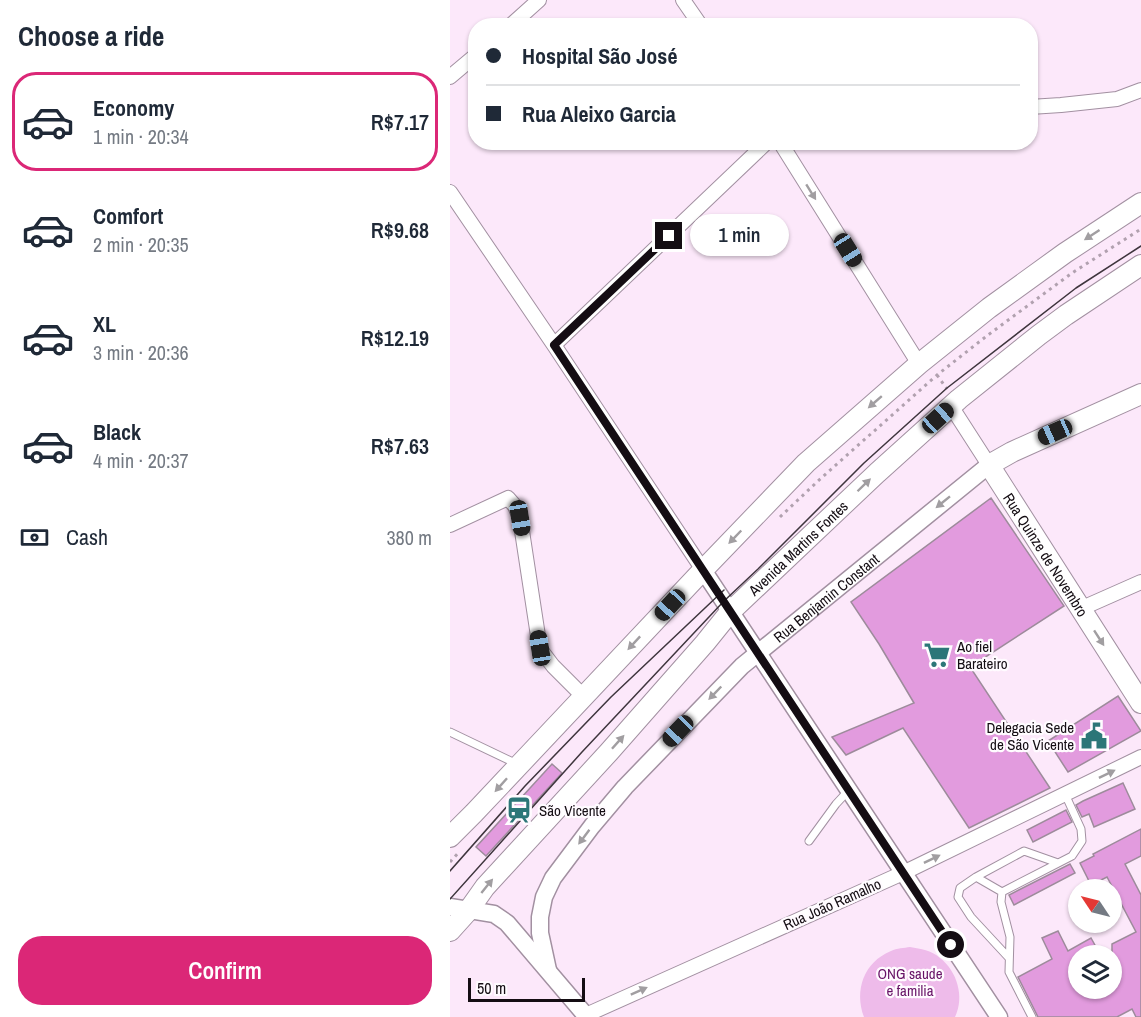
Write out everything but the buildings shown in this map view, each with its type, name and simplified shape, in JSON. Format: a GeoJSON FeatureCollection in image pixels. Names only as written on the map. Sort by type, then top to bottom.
{"type":"FeatureCollection","features":[{"type":"Feature","properties":{"kind":"main road"},"geometry":{"type":"LineString","coordinates":[[458,841],[474,813],[806,463],[919,363],[1028,279],[1141,203]]}},
{"type":"Feature","properties":{"kind":"main road","name":"Avenida Martins Fontes"},"geometry":{"type":"LineString","coordinates":[[450,931],[459,909],[491,880],[609,752],[730,612],[951,406],[1039,335],[1141,265]]}},
{"type":"Feature","properties":{"kind":"main road","name":"Rua Benjamin Constant"},"geometry":{"type":"LineString","coordinates":[[989,465],[1012,452],[1141,394]]}},
{"type":"Feature","properties":{"kind":"main road","name":"Rua Quinze de Novembro"},"geometry":{"type":"LineString","coordinates":[[989,465],[1141,703]]}},
{"type":"Feature","properties":{"kind":"street"},"geometry":{"type":"LineString","coordinates":[[519,18],[539,0]]}},
{"type":"Feature","properties":{"kind":"street"},"geometry":{"type":"LineString","coordinates":[[683,0],[695,18]]}},
{"type":"Feature","properties":{"kind":"street"},"geometry":{"type":"LineString","coordinates":[[450,77],[468,62]]}},
{"type":"Feature","properties":{"kind":"street"},"geometry":{"type":"LineString","coordinates":[[1038,106],[1117,99],[1141,90]]}},
{"type":"Feature","properties":{"kind":"street"},"geometry":{"type":"LineString","coordinates":[[554,345],[759,150]]}},
{"type":"Feature","properties":{"kind":"street"},"geometry":{"type":"LineString","coordinates":[[785,150],[919,363]]}},
{"type":"Feature","properties":{"kind":"street"},"geometry":{"type":"LineString","coordinates":[[450,192],[554,345],[999,1017]]}},
{"type":"Feature","properties":{"kind":"street","name":"Rua Quinze de Novembro"},"geometry":{"type":"LineString","coordinates":[[951,406],[989,465]]}},
{"type":"Feature","properties":{"kind":"street","name":"Rua Benjamin Constant"},"geometry":{"type":"LineString","coordinates":[[548,970],[540,933],[544,897],[553,878],[625,787],[757,653],[989,465]]}},
{"type":"Feature","properties":{"kind":"street"},"geometry":{"type":"LineString","coordinates":[[450,525],[508,498],[515,506],[520,518],[540,648],[553,666],[584,697]]}},
{"type":"Feature","properties":{"kind":"street"},"geometry":{"type":"LineString","coordinates":[[1080,609],[1141,582]]}},
{"type":"Feature","properties":{"kind":"street","name":"Rua João Ramalho"},"geometry":{"type":"LineString","coordinates":[[587,1016],[903,873],[1141,757]]}},
{"type":"Feature","properties":{"kind":"street"},"geometry":{"type":"LineString","coordinates":[[459,909],[494,914],[507,923],[587,1016]]}},
{"type":"Feature","properties":{"kind":"lane"},"geometry":{"type":"LineString","coordinates":[[450,732],[519,765]]}},
{"type":"Feature","properties":{"kind":"lane"},"geometry":{"type":"LineString","coordinates":[[809,841],[849,790]]}},
{"type":"Feature","properties":{"kind":"lane"},"geometry":{"type":"LineString","coordinates":[[1002,892],[1072,855],[1082,841],[1081,829],[1065,794]]}},
{"type":"Feature","properties":{"kind":"lane"},"geometry":{"type":"LineString","coordinates":[[1009,958],[971,916],[958,897],[960,888],[1024,851],[1058,863]]}},
{"type":"Feature","properties":{"kind":"lane"},"geometry":{"type":"LineString","coordinates":[[976,877],[1002,892]]}},
{"type":"Feature","properties":{"kind":"lane"},"geometry":{"type":"LineString","coordinates":[[1002,892],[1001,902],[1010,937],[1009,972],[1032,1017]]}},
{"type":"Feature","properties":{"kind":"path"},"geometry":{"type":"LineString","coordinates":[[777,520],[937,375],[1072,273],[1141,229]]}},
{"type":"Feature","properties":{"kind":"path"},"geometry":{"type":"LineString","coordinates":[[450,862],[458,841]]}},
{"type":"Feature","properties":{"kind":"green space","name":"ONG saude e familia"},"geometry":{"type":"Polygon","coordinates":[[[910,947],[933,953],[951,970],[959,993],[955,1017],[864,1017],[860,997],[861,987],[868,970],[882,956],[896,949],[910,947]]]}},
{"type":"Feature","properties":{"kind":"tram line"},"geometry":{"type":"LineString","coordinates":[[450,899],[582,752],[724,601],[864,463],[947,388],[1076,288],[1141,246]]}},
{"type":"Feature","properties":{"kind":"tram line"},"geometry":{"type":"LineString","coordinates":[[450,871],[525,786],[611,697],[724,590]]}},
{"type":"Feature","properties":{"kind":"place","name":"Ao fiel Barateiro"},"geometry":{"type":"Point","coordinates":[937,655]}},
{"type":"Feature","properties":{"kind":"place","name":"Delegacia Sede de São Vicente"},"geometry":{"type":"Point","coordinates":[1094,736]}},
{"type":"Feature","properties":{"kind":"place","name":"São Vicente"},"geometry":{"type":"Point","coordinates":[519,810]}},
{"type":"Feature","properties":{"kind":"route"},"geometry":{"type":"LineString","coordinates":[[669,236],[554,345],[951,945]]}}]}
